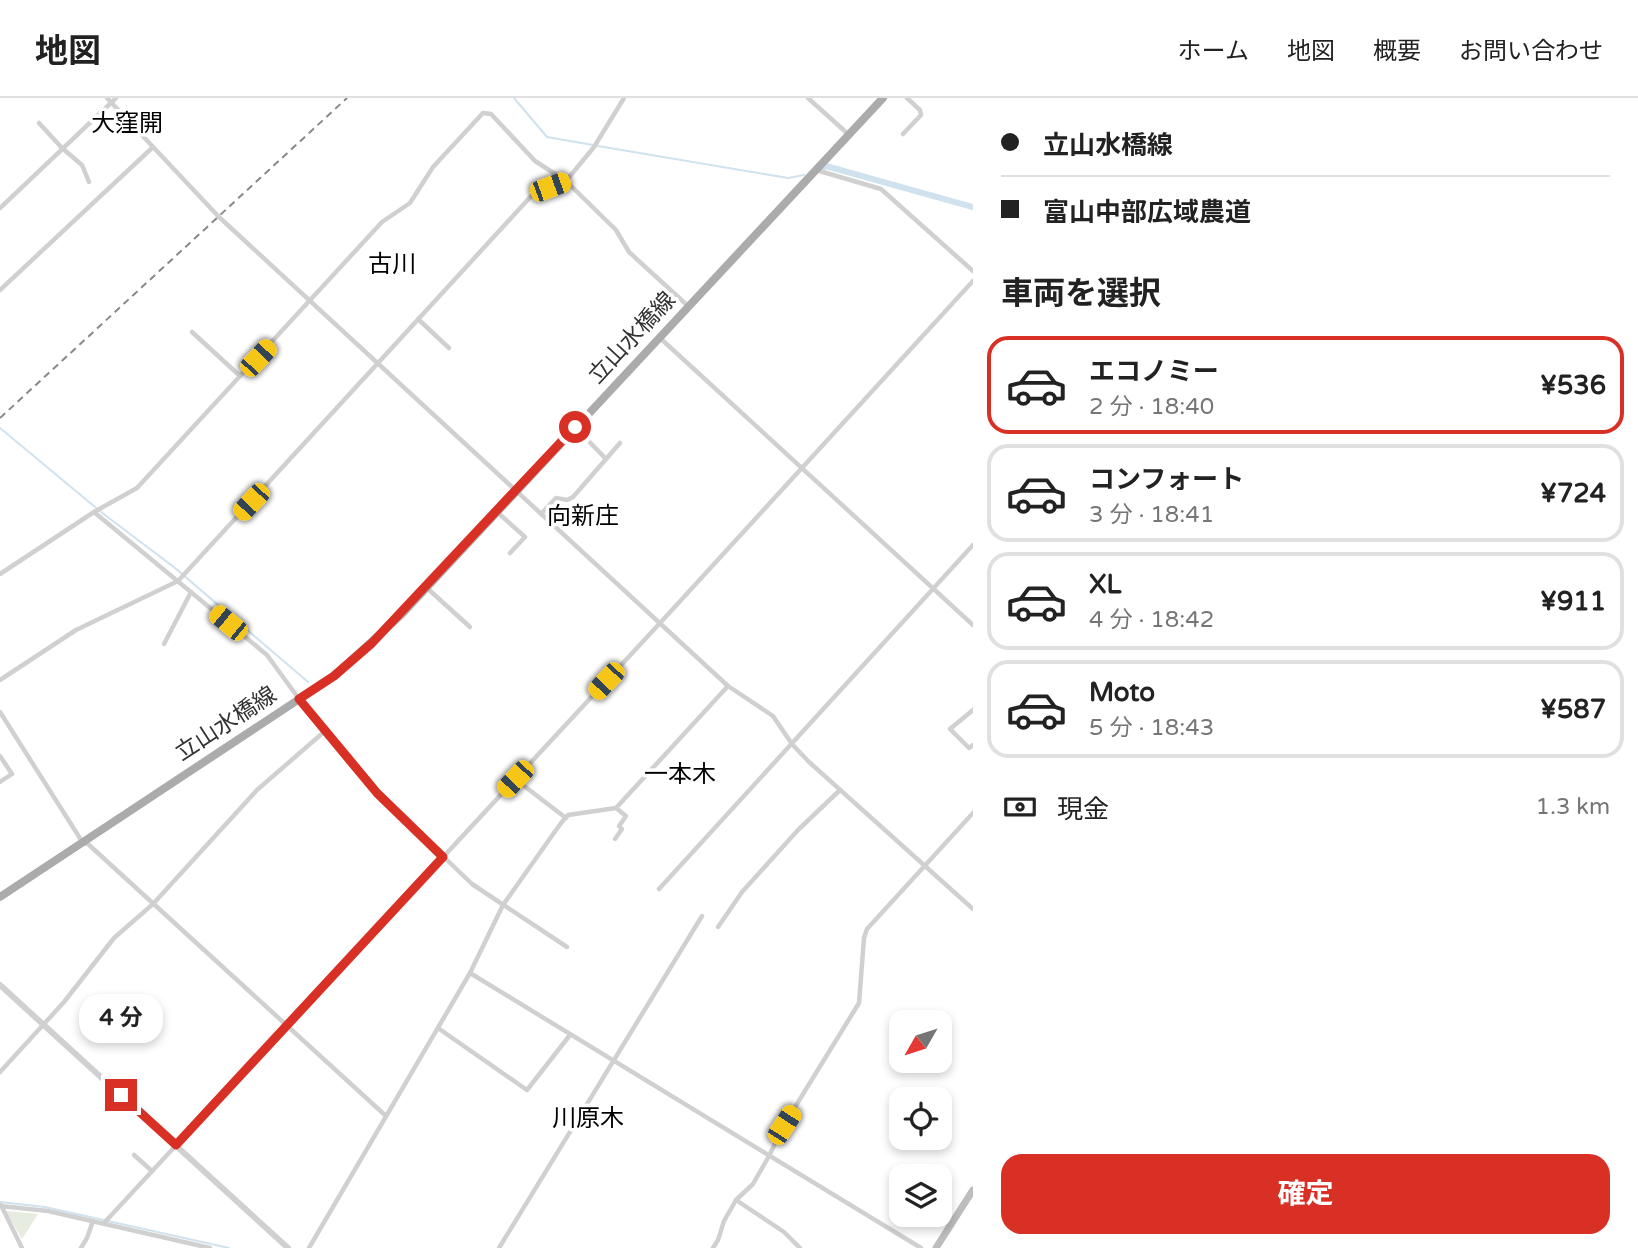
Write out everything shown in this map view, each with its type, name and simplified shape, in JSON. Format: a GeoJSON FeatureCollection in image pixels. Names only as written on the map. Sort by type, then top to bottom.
{"type":"FeatureCollection","features":[{"type":"Feature","properties":{"kind":"main road","name":"立山水橋線"},"geometry":{"type":"LineString","coordinates":[[0,897],[351,663],[426,587],[883,98]]}},
{"type":"Feature","properties":{"kind":"main road"},"geometry":{"type":"LineString","coordinates":[[936,1248],[973,1190]]}},
{"type":"Feature","properties":{"kind":"street"},"geometry":{"type":"LineString","coordinates":[[0,208],[109,100],[116,98]]}},
{"type":"Feature","properties":{"kind":"street"},"geometry":{"type":"LineString","coordinates":[[0,680],[75,631],[178,581],[534,193],[566,181],[594,148],[624,98]]}},
{"type":"Feature","properties":{"kind":"street"},"geometry":{"type":"LineString","coordinates":[[808,98],[848,134]]}},
{"type":"Feature","properties":{"kind":"street"},"geometry":{"type":"LineString","coordinates":[[903,134],[921,115],[920,110],[907,98]]}},
{"type":"Feature","properties":{"kind":"street"},"geometry":{"type":"LineString","coordinates":[[109,100],[219,217],[729,686],[773,716],[792,744],[973,909]]}},
{"type":"Feature","properties":{"kind":"street"},"geometry":{"type":"LineString","coordinates":[[0,574],[94,512],[137,488],[382,222],[410,203],[433,167],[483,113],[491,114],[536,161],[566,181],[616,230],[629,252],[688,306]]}},
{"type":"Feature","properties":{"kind":"street"},"geometry":{"type":"LineString","coordinates":[[39,123],[82,165],[89,182]]}},
{"type":"Feature","properties":{"kind":"street"},"geometry":{"type":"LineString","coordinates":[[0,290],[152,148]]}},
{"type":"Feature","properties":{"kind":"street"},"geometry":{"type":"LineString","coordinates":[[816,170],[881,189],[973,271]]}},
{"type":"Feature","properties":{"kind":"street"},"geometry":{"type":"LineString","coordinates":[[104,1223],[973,281]]}},
{"type":"Feature","properties":{"kind":"street"},"geometry":{"type":"LineString","coordinates":[[418,319],[449,348]]}},
{"type":"Feature","properties":{"kind":"street"},"geometry":{"type":"LineString","coordinates":[[192,332],[240,376]]}},
{"type":"Feature","properties":{"kind":"street"},"geometry":{"type":"LineString","coordinates":[[659,337],[973,625]]}},
{"type":"Feature","properties":{"kind":"street"},"geometry":{"type":"LineString","coordinates":[[575,427],[606,459]]}},
{"type":"Feature","properties":{"kind":"street"},"geometry":{"type":"LineString","coordinates":[[541,514],[556,498],[567,500],[573,497],[621,443]]}},
{"type":"Feature","properties":{"kind":"street"},"geometry":{"type":"LineString","coordinates":[[94,512],[267,655],[299,699],[377,793],[472,884],[567,947]]}},
{"type":"Feature","properties":{"kind":"street"},"geometry":{"type":"LineString","coordinates":[[496,512],[524,537],[510,553]]}},
{"type":"Feature","properties":{"kind":"street"},"geometry":{"type":"LineString","coordinates":[[659,889],[973,545]]}},
{"type":"Feature","properties":{"kind":"street"},"geometry":{"type":"LineString","coordinates":[[426,587],[470,627]]}},
{"type":"Feature","properties":{"kind":"street"},"geometry":{"type":"LineString","coordinates":[[164,644],[191,592]]}},
{"type":"Feature","properties":{"kind":"street"},"geometry":{"type":"LineString","coordinates":[[309,1248],[470,973],[503,905],[568,815],[616,808],[729,686]]}},
{"type":"Feature","properties":{"kind":"street"},"geometry":{"type":"LineString","coordinates":[[973,710],[950,729],[970,748],[973,745]]}},
{"type":"Feature","properties":{"kind":"street"},"geometry":{"type":"LineString","coordinates":[[0,712],[83,843],[386,1116]]}},
{"type":"Feature","properties":{"kind":"street"},"geometry":{"type":"LineString","coordinates":[[0,1072],[87,974],[114,938],[153,904],[257,789],[325,731]]}},
{"type":"Feature","properties":{"kind":"street"},"geometry":{"type":"LineString","coordinates":[[0,756],[12,774],[0,782]]}},
{"type":"Feature","properties":{"kind":"street"},"geometry":{"type":"LineString","coordinates":[[515,779],[566,818]]}},
{"type":"Feature","properties":{"kind":"street"},"geometry":{"type":"LineString","coordinates":[[718,927],[742,892],[798,830],[840,790]]}},
{"type":"Feature","properties":{"kind":"street"},"geometry":{"type":"LineString","coordinates":[[615,839],[622,830],[620,826],[626,816],[616,808]]}},
{"type":"Feature","properties":{"kind":"street"},"geometry":{"type":"LineString","coordinates":[[713,1248],[724,1220],[736,1200],[753,1184],[784,1125],[859,1003],[867,929],[973,813]]}},
{"type":"Feature","properties":{"kind":"street"},"geometry":{"type":"LineString","coordinates":[[499,1248],[702,916]]}},
{"type":"Feature","properties":{"kind":"street"},"geometry":{"type":"LineString","coordinates":[[470,973],[921,1248]]}},
{"type":"Feature","properties":{"kind":"street"},"geometry":{"type":"LineString","coordinates":[[0,985],[288,1248]]}},
{"type":"Feature","properties":{"kind":"street"},"geometry":{"type":"LineString","coordinates":[[438,1028],[527,1090],[570,1035]]}},
{"type":"Feature","properties":{"kind":"street"},"geometry":{"type":"LineString","coordinates":[[134,1155],[152,1171]]}},
{"type":"Feature","properties":{"kind":"street"},"geometry":{"type":"LineString","coordinates":[[736,1200],[784,1232],[800,1248]]}},
{"type":"Feature","properties":{"kind":"street"},"geometry":{"type":"LineString","coordinates":[[0,1206],[104,1223],[210,1248]]}},
{"type":"Feature","properties":{"kind":"street"},"geometry":{"type":"LineString","coordinates":[[0,1206],[22,1248]]}},
{"type":"Feature","properties":{"kind":"street"},"geometry":{"type":"LineString","coordinates":[[81,1248],[88,1238],[93,1221]]}},
{"type":"Feature","properties":{"kind":"shaded area"},"geometry":{"type":"Polygon","coordinates":[[[7,1211],[38,1214],[22,1239],[8,1215],[7,1211]]]}},
{"type":"Feature","properties":{"kind":"waterway"},"geometry":{"type":"LineString","coordinates":[[514,98],[547,137],[593,145]]}},
{"type":"Feature","properties":{"kind":"waterway"},"geometry":{"type":"LineString","coordinates":[[598,146],[788,178],[804,175]]}},
{"type":"Feature","properties":{"kind":"waterway"},"geometry":{"type":"LineString","coordinates":[[823,168],[826,166],[973,207]]}},
{"type":"Feature","properties":{"kind":"waterway"},"geometry":{"type":"LineString","coordinates":[[0,428],[101,512],[175,568],[308,682]]}},
{"type":"Feature","properties":{"kind":"waterway"},"geometry":{"type":"LineString","coordinates":[[0,1202],[45,1207],[229,1248]]}},
{"type":"Feature","properties":{"kind":"railway"},"geometry":{"type":"LineString","coordinates":[[0,418],[347,98]]}},
{"type":"Feature","properties":{"kind":"district","name":"大窪開"},"geometry":{"type":"Point","coordinates":[127,123]}},
{"type":"Feature","properties":{"kind":"district","name":"古川"},"geometry":{"type":"Point","coordinates":[392,264]}},
{"type":"Feature","properties":{"kind":"district","name":"向新庄"},"geometry":{"type":"Point","coordinates":[583,516]}},
{"type":"Feature","properties":{"kind":"district","name":"一本木"},"geometry":{"type":"Point","coordinates":[680,774]}},
{"type":"Feature","properties":{"kind":"district","name":"川原木"},"geometry":{"type":"Point","coordinates":[588,1118]}},
{"type":"Feature","properties":{"kind":"route"},"geometry":{"type":"LineString","coordinates":[[121,1095],[176,1145],[443,857],[377,793],[299,699],[351,663],[372,643],[575,427]]}}]}
